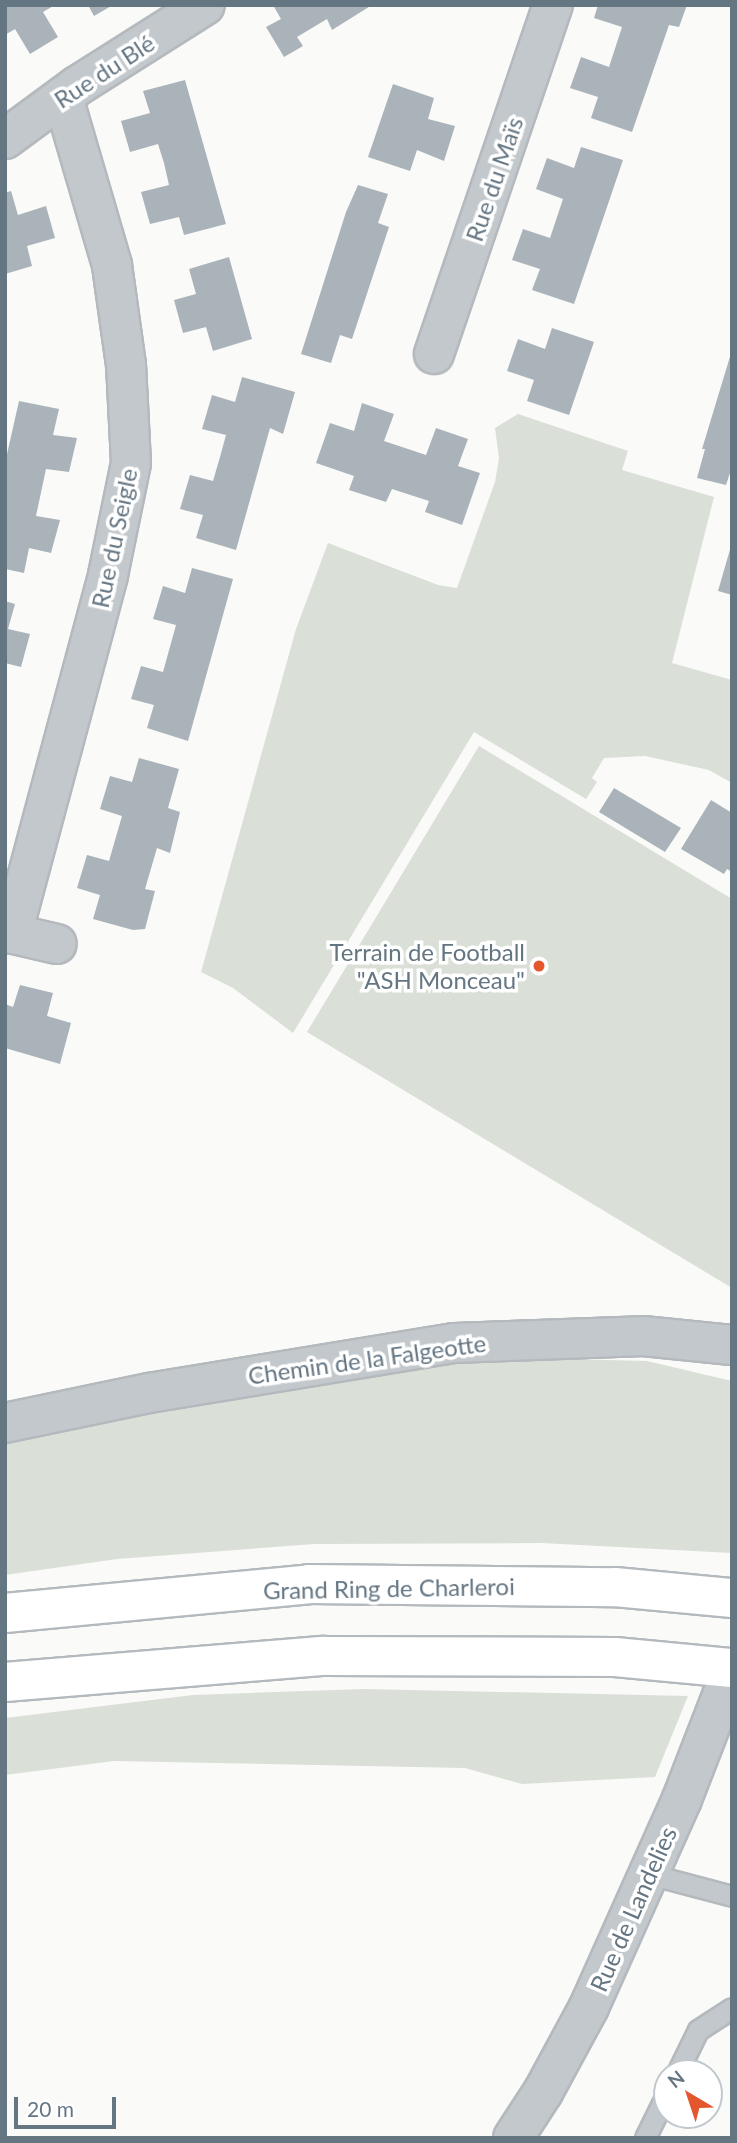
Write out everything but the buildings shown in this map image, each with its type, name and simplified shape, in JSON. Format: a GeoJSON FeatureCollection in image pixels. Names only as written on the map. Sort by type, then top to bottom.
{"type":"FeatureCollection","features":[{"type":"Feature","properties":{"kind":"highway","name":"Grand Ring de Charleroi"},"geometry":{"type":"LineString","coordinates":[[5,1613],[309,1584],[615,1587],[732,1598]]}},
{"type":"Feature","properties":{"kind":"highway"},"geometry":{"type":"LineString","coordinates":[[5,1682],[324,1656],[615,1657],[732,1669]]}},
{"type":"Feature","properties":{"kind":"street","name":"Rue du Blé"},"geometry":{"type":"LineString","coordinates":[[5,139],[63,97],[205,5]]}},
{"type":"Feature","properties":{"kind":"street","name":"Rue du Maïs"},"geometry":{"type":"LineString","coordinates":[[434,354],[553,5]]}},
{"type":"Feature","properties":{"kind":"street","name":"Rue du Seigle"},"geometry":{"type":"LineString","coordinates":[[9,933],[108,575],[131,463],[126,365],[112,264],[63,97]]}},
{"type":"Feature","properties":{"kind":"street"},"geometry":{"type":"LineString","coordinates":[[9,933],[57,944]]}},
{"type":"Feature","properties":{"kind":"street","name":"Chemin de la Falgeotte"},"geometry":{"type":"LineString","coordinates":[[5,1423],[149,1393],[454,1343],[643,1336],[732,1345]]}},
{"type":"Feature","properties":{"kind":"street","name":"Rue de Landelies"},"geometry":{"type":"LineString","coordinates":[[513,2138],[543,2092],[589,2007],[682,1799],[732,1669]]}},
{"type":"Feature","properties":{"kind":"lane"},"geometry":{"type":"LineString","coordinates":[[649,1874],[732,1896]]}},
{"type":"Feature","properties":{"kind":"lane"},"geometry":{"type":"LineString","coordinates":[[684,2059],[698,2030],[732,2008]]}},
{"type":"Feature","properties":{"kind":"lane"},"geometry":{"type":"LineString","coordinates":[[645,2138],[653,2122]]}},
{"type":"Feature","properties":{"kind":"shaded area"},"geometry":{"type":"Polygon","coordinates":[[[518,414],[628,451],[622,470],[714,497],[672,663],[732,680],[732,783],[709,770],[645,756],[604,758],[592,778],[597,782],[586,799],[474,732],[293,1033],[233,988],[201,972],[296,629],[328,543],[438,585],[457,588],[495,482],[499,458],[495,428],[518,414]]]}},
{"type":"Feature","properties":{"kind":"shaded area","name":"Terrain de Football \"ASH Monceau\""},"geometry":{"type":"Polygon","coordinates":[[[479,746],[732,899],[732,1288],[307,1032],[479,746]]]}},
{"type":"Feature","properties":{"kind":"shaded area"},"geometry":{"type":"Polygon","coordinates":[[[455,1356],[647,1361],[732,1381],[732,1553],[542,1543],[314,1544],[117,1559],[5,1575],[5,1441],[110,1415],[455,1356]]]}},
{"type":"Feature","properties":{"kind":"shaded area"},"geometry":{"type":"Polygon","coordinates":[[[364,1689],[688,1696],[655,1777],[522,1784],[465,1768],[114,1761],[5,1775],[5,1718],[193,1695],[364,1689]]]}},
{"type":"Feature","properties":{"kind":"place","name":"Terrain de Football \"ASH Monceau\""},"geometry":{"type":"Point","coordinates":[539,966]}}]}
